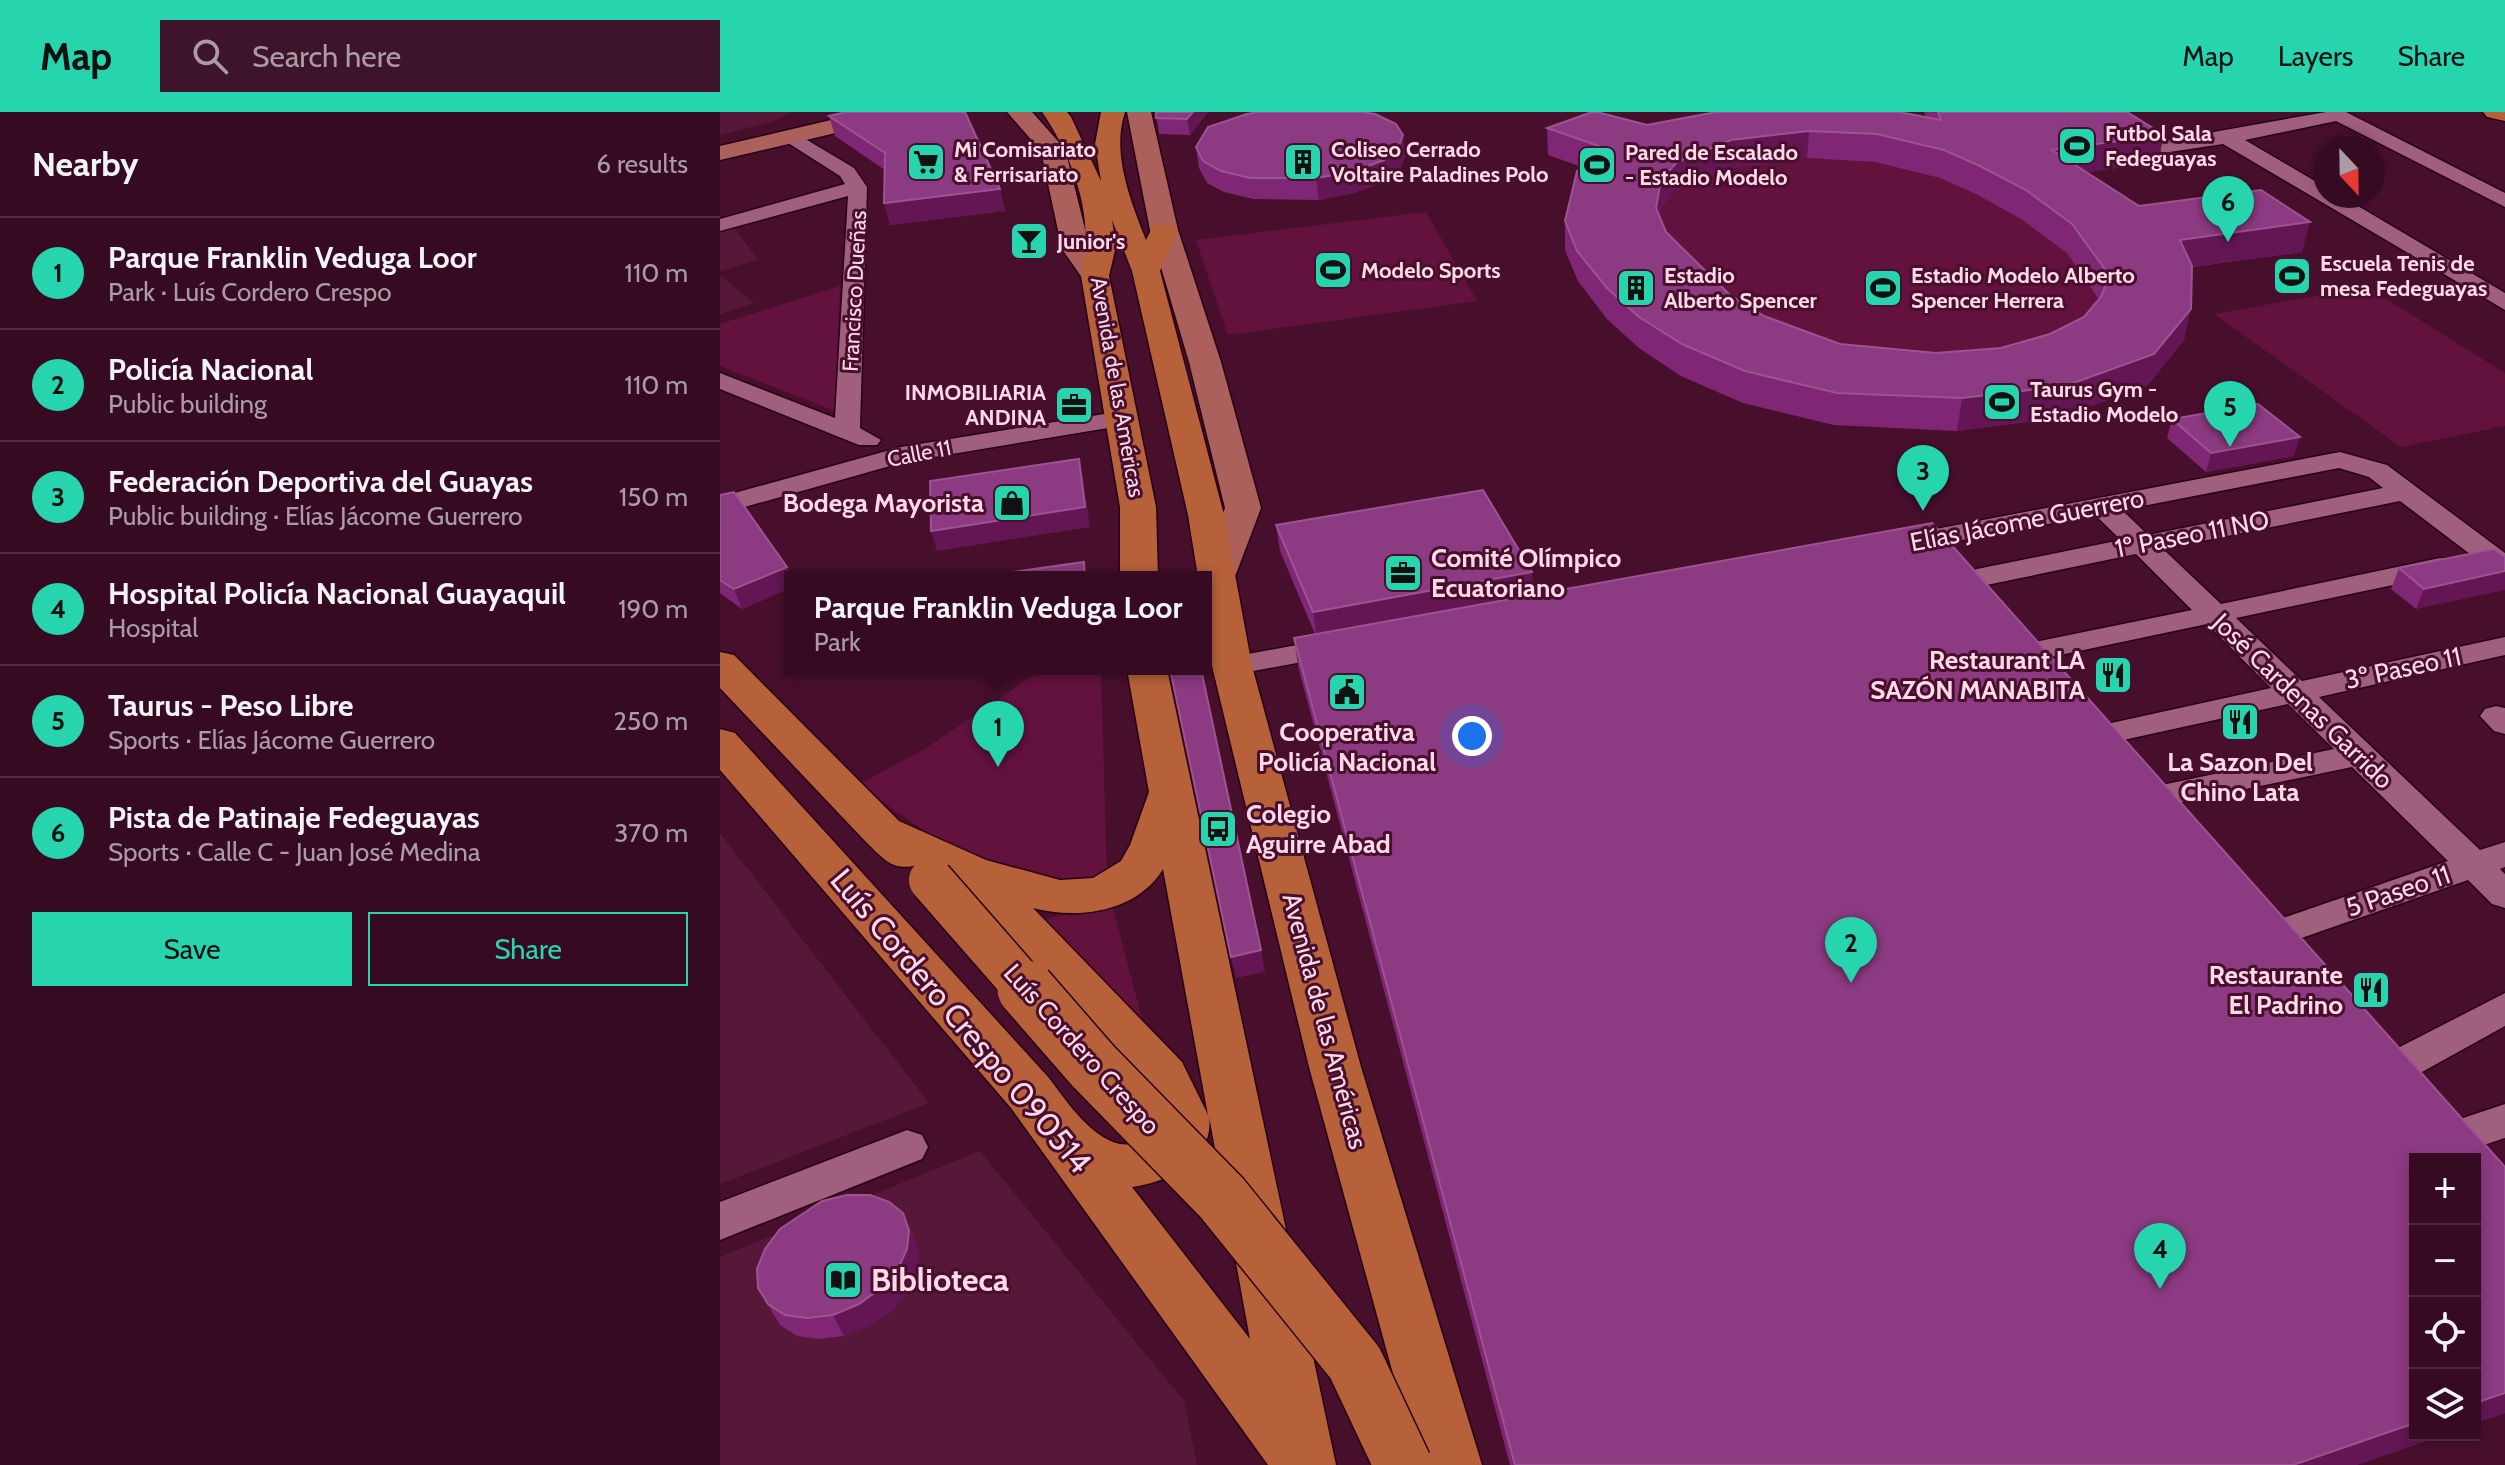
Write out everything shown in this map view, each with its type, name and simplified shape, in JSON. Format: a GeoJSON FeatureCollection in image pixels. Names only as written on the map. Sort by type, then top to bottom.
{"type":"FeatureCollection","features":[{"type":"Feature","properties":{"kind":"main road"},"geometry":{"type":"LineString","coordinates":[[720,139],[825,112]]}},
{"type":"Feature","properties":{"kind":"main road"},"geometry":{"type":"LineString","coordinates":[[720,153],[896,112]]}},
{"type":"Feature","properties":{"kind":"main road","name":"Avenida de las Américas"},"geometry":{"type":"LineString","coordinates":[[1113,112],[1105,126],[1105,136],[1130,242],[1146,271],[1183,424],[1217,574],[1232,666],[1335,1067],[1450,1465]]}},
{"type":"Feature","properties":{"kind":"main road"},"geometry":{"type":"LineString","coordinates":[[2495,112],[2505,114]]}},
{"type":"Feature","properties":{"kind":"main road"},"geometry":{"type":"LineString","coordinates":[[1135,115],[1164,230],[1243,508],[1217,574]]}},
{"type":"Feature","properties":{"kind":"main road"},"geometry":{"type":"LineString","coordinates":[[1038,116],[1053,149],[1076,249],[1095,276]]}},
{"type":"Feature","properties":{"kind":"main road","name":"Avenida de las Américas"},"geometry":{"type":"LineString","coordinates":[[1038,116],[1075,139],[1102,246],[1095,276],[1138,507],[1139,571]]}},
{"type":"Feature","properties":{"kind":"main road"},"geometry":{"type":"LineString","coordinates":[[1146,271],[1164,230]]}},
{"type":"Feature","properties":{"kind":"main road"},"geometry":{"type":"LineString","coordinates":[[1183,424],[1220,419]]}},
{"type":"Feature","properties":{"kind":"main road"},"geometry":{"type":"LineString","coordinates":[[720,664],[882,831],[949,875],[1163,1077],[1175,1098],[1182,1129],[1175,1142],[1149,1161],[1133,1165],[1099,1161],[1069,1145]]}},
{"type":"Feature","properties":{"kind":"main road"},"geometry":{"type":"LineString","coordinates":[[1148,675],[1305,1464]]}},
{"type":"Feature","properties":{"kind":"main road","name":"Luís Cordero Crespo 090514"},"geometry":{"type":"LineString","coordinates":[[720,743],[1030,1093],[1305,1464]]}},
{"type":"Feature","properties":{"kind":"main road"},"geometry":{"type":"LineString","coordinates":[[949,875],[1035,895],[1075,896],[1110,888],[1138,871],[1171,793]]}},
{"type":"Feature","properties":{"kind":"main road","name":"Luís Cordero Crespo"},"geometry":{"type":"LineString","coordinates":[[949,875],[1093,1066],[1222,1198],[1355,1363],[1403,1465]]}},
{"type":"Feature","properties":{"kind":"street"},"geometry":{"type":"LineString","coordinates":[[2163,147],[2227,138],[2338,115],[2505,201]]}},
{"type":"Feature","properties":{"kind":"street","name":"Francisco Dueñas"},"geometry":{"type":"LineString","coordinates":[[792,137],[847,172],[857,187],[847,431]]}},
{"type":"Feature","properties":{"kind":"street"},"geometry":{"type":"LineString","coordinates":[[2227,138],[2313,188]]}},
{"type":"Feature","properties":{"kind":"street"},"geometry":{"type":"LineString","coordinates":[[720,225],[857,187]]}},
{"type":"Feature","properties":{"kind":"street"},"geometry":{"type":"LineString","coordinates":[[2348,208],[2505,303]]}},
{"type":"Feature","properties":{"kind":"street"},"geometry":{"type":"LineString","coordinates":[[720,380],[901,455]]}},
{"type":"Feature","properties":{"kind":"street","name":"Calle 11"},"geometry":{"type":"LineString","coordinates":[[720,506],[901,455],[1123,419]]}},
{"type":"Feature","properties":{"kind":"street","name":"Elías Jácome Guerrero"},"geometry":{"type":"LineString","coordinates":[[1878,548],[2330,460],[2350,461],[2378,471],[2407,491]]}},
{"type":"Feature","properties":{"kind":"street"},"geometry":{"type":"LineString","coordinates":[[2407,491],[2498,561]]}},
{"type":"Feature","properties":{"kind":"street","name":"1º Paseo 11 NO"},"geometry":{"type":"LineString","coordinates":[[1977,578],[2407,491]]}},
{"type":"Feature","properties":{"kind":"street","name":"José Cardenas Garrido"},"geometry":{"type":"LineString","coordinates":[[2102,506],[2359,755],[2490,860],[2505,895]]}},
{"type":"Feature","properties":{"kind":"street"},"geometry":{"type":"LineString","coordinates":[[1940,536],[2066,677]]}},
{"type":"Feature","properties":{"kind":"street"},"geometry":{"type":"LineString","coordinates":[[2023,630],[2213,614],[2498,561]]}},
{"type":"Feature","properties":{"kind":"street"},"geometry":{"type":"LineString","coordinates":[[1232,666],[1364,642]]}},
{"type":"Feature","properties":{"kind":"street","name":"3º Paseo 11"},"geometry":{"type":"LineString","coordinates":[[2154,776],[2105,721],[2294,692],[2505,646]]}},
{"type":"Feature","properties":{"kind":"street"},"geometry":{"type":"LineString","coordinates":[[2154,776],[2359,755]]}},
{"type":"Feature","properties":{"kind":"street"},"geometry":{"type":"LineString","coordinates":[[2154,776],[2200,827]]}},
{"type":"Feature","properties":{"kind":"street","name":"5 Paseo 11"},"geometry":{"type":"LineString","coordinates":[[2290,928],[2490,860]]}},
{"type":"Feature","properties":{"kind":"street"},"geometry":{"type":"LineString","coordinates":[[2450,1101],[2505,1008]]}},
{"type":"Feature","properties":{"kind":"street"},"geometry":{"type":"LineString","coordinates":[[720,1221],[907,1147]]}},
{"type":"Feature","properties":{"kind":"shaded area"},"geometry":{"type":"Polygon","coordinates":[[[720,112],[792,112],[774,121],[720,135],[720,112]]]}},
{"type":"Feature","properties":{"kind":"shaded area","name":"Estadio Modelo Alberto Spencer Herrera"},"geometry":{"type":"Polygon","coordinates":[[[1882,136],[2185,296],[2184,340],[2147,386],[2058,418],[1957,431],[1834,425],[1743,403],[1681,376],[1639,348],[1607,319],[1578,281],[1565,250],[1570,222],[1611,171],[1882,136]]]}},
{"type":"Feature","properties":{"kind":"shaded area","name":"Modelo Sports"},"geometry":{"type":"Polygon","coordinates":[[[1426,212],[1477,301],[1228,335],[1196,240],[1426,212]]]}},
{"type":"Feature","properties":{"kind":"shaded area"},"geometry":{"type":"Polygon","coordinates":[[[733,226],[758,260],[720,271],[720,230],[733,226]]]}},
{"type":"Feature","properties":{"kind":"shaded area"},"geometry":{"type":"Polygon","coordinates":[[[720,275],[754,303],[720,314],[720,275]]]}},
{"type":"Feature","properties":{"kind":"shaded area"},"geometry":{"type":"Polygon","coordinates":[[[840,286],[835,411],[720,366],[720,324],[840,286]]]}},
{"type":"Feature","properties":{"kind":"shaded area"},"geometry":{"type":"Polygon","coordinates":[[[2367,287],[2505,373],[2505,426],[2401,447],[2214,314],[2367,287]]]}},
{"type":"Feature","properties":{"kind":"shaded area"},"geometry":{"type":"Polygon","coordinates":[[[1034,675],[1101,675],[1107,883],[1065,889],[977,865],[892,809],[861,783],[923,750],[1034,675]]]}},
{"type":"Feature","properties":{"kind":"shaded area"},"geometry":{"type":"Polygon","coordinates":[[[720,833],[929,1103],[720,1184],[720,833]]]}},
{"type":"Feature","properties":{"kind":"shaded area"},"geometry":{"type":"Polygon","coordinates":[[[1110,897],[1146,1034],[1037,923],[1110,897]]]}},
{"type":"Feature","properties":{"kind":"shaded area"},"geometry":{"type":"Polygon","coordinates":[[[980,1151],[1184,1401],[1197,1465],[720,1465],[720,1257],[980,1151]]]}},
{"type":"Feature","properties":{"kind":"building","name":"Mi Comisariato & Ferrisariato"},"geometry":{"type":"Polygon","coordinates":[[[846,112],[965,112],[1000,189],[884,203],[885,153],[829,116],[846,112]]]}},
{"type":"Feature","properties":{"kind":"building"},"geometry":{"type":"Polygon","coordinates":[[[1156,112],[1193,112],[1187,119],[1156,118],[1156,112]]]}},
{"type":"Feature","properties":{"kind":"building","name":"Coliseo Cerrado Voltaire Paladines Polo"},"geometry":{"type":"Polygon","coordinates":[[[1258,112],[1363,112],[1396,124],[1403,135],[1397,151],[1384,160],[1352,172],[1316,178],[1250,178],[1221,171],[1203,161],[1196,147],[1208,127],[1258,112]]]}},
{"type":"Feature","properties":{"kind":"building"},"geometry":{"type":"Polygon","coordinates":[[[1592,112],[1647,125],[1716,112],[1899,112],[1941,120],[1938,112],[2127,112],[2164,135],[2052,150],[2139,206],[2261,190],[2310,222],[2180,240],[2192,266],[2191,309],[2154,354],[2065,386],[1962,398],[1837,393],[1745,371],[1682,344],[1639,317],[1607,288],[1577,251],[1565,221],[1577,171],[1605,148],[1547,128],[1592,112]],[[1809,131],[1731,140],[1677,162],[1661,180],[1656,208],[1666,232],[1730,295],[1764,316],[1840,344],[1936,353],[2001,348],[2050,334],[2084,317],[2101,297],[2106,284],[2104,268],[2072,224],[2026,190],[1944,150],[1877,134],[1809,131]]]}},
{"type":"Feature","properties":{"kind":"building"},"geometry":{"type":"Polygon","coordinates":[[[2258,404],[2300,437],[2211,453],[2172,419],[2258,404]]]}},
{"type":"Feature","properties":{"kind":"building"},"geometry":{"type":"Polygon","coordinates":[[[1079,459],[1085,507],[931,531],[930,481],[1079,459]]]}},
{"type":"Feature","properties":{"kind":"building","name":"Comité Olímpico Ecuatoriano"},"geometry":{"type":"Polygon","coordinates":[[[1483,490],[1532,572],[1313,612],[1276,525],[1483,490]]]}},
{"type":"Feature","properties":{"kind":"building"},"geometry":{"type":"Polygon","coordinates":[[[734,492],[787,567],[734,589],[720,580],[720,495],[734,492]]]}},
{"type":"Feature","properties":{"kind":"building"},"geometry":{"type":"Polygon","coordinates":[[[1932,523],[2505,1167],[2505,1393],[2481,1401],[2481,1153],[2409,1153],[2409,1425],[2293,1465],[1515,1465],[1294,638],[1932,523]]]}},
{"type":"Feature","properties":{"kind":"building"},"geometry":{"type":"Polygon","coordinates":[[[2494,549],[2505,557],[2505,571],[2424,589],[2399,568],[2494,549]]]}},
{"type":"Feature","properties":{"kind":"building"},"geometry":{"type":"Polygon","coordinates":[[[1084,562],[1085,571],[1020,571],[1084,562]]]}},
{"type":"Feature","properties":{"kind":"building","name":"Colegio Aguirre Abad"},"geometry":{"type":"Polygon","coordinates":[[[1171,675],[1202,675],[1261,950],[1231,957],[1171,675]]]}},
{"type":"Feature","properties":{"kind":"building","name":"Biblioteca"},"geometry":{"type":"Polygon","coordinates":[[[847,1195],[870,1195],[889,1202],[903,1213],[909,1230],[907,1249],[898,1269],[881,1288],[859,1304],[833,1315],[807,1318],[785,1315],[768,1304],[758,1288],[757,1269],[765,1249],[780,1229],[822,1201],[847,1195]]]}},
{"type":"Feature","properties":{"kind":"place","name":"Futbol Sala Fedeguayas"},"geometry":{"type":"Point","coordinates":[2077,146]}},
{"type":"Feature","properties":{"kind":"place","name":"Mi Comisariato & Ferrisariato"},"geometry":{"type":"Point","coordinates":[926,162]}},
{"type":"Feature","properties":{"kind":"place","name":"Coliseo Cerrado Voltaire Paladines Polo"},"geometry":{"type":"Point","coordinates":[1303,162]}},
{"type":"Feature","properties":{"kind":"place","name":"Pared de Escalado - Estadio Modelo"},"geometry":{"type":"Point","coordinates":[1597,165]}},
{"type":"Feature","properties":{"kind":"place","name":"Junior's"},"geometry":{"type":"Point","coordinates":[1029,241]}},
{"type":"Feature","properties":{"kind":"place","name":"Pista de Patinaje Fedeguayas"},"geometry":{"type":"Point","coordinates":[2228,242]}},
{"type":"Feature","properties":{"kind":"place","name":"Modelo Sports"},"geometry":{"type":"Point","coordinates":[1333,270]}},
{"type":"Feature","properties":{"kind":"place","name":"Escuela Tenis de mesa Fedeguayas"},"geometry":{"type":"Point","coordinates":[2292,276]}},
{"type":"Feature","properties":{"kind":"place","name":"Estadio Alberto Spencer"},"geometry":{"type":"Point","coordinates":[1636,288]}},
{"type":"Feature","properties":{"kind":"place","name":"Estadio Modelo Alberto Spencer Herrera"},"geometry":{"type":"Point","coordinates":[1883,288]}},
{"type":"Feature","properties":{"kind":"place","name":"Taurus Gym - Estadio Modelo"},"geometry":{"type":"Point","coordinates":[2002,402]}},
{"type":"Feature","properties":{"kind":"place","name":"INMOBILIARIA ANDINA"},"geometry":{"type":"Point","coordinates":[1074,405]}},
{"type":"Feature","properties":{"kind":"place","name":"Taurus - Peso Libre"},"geometry":{"type":"Point","coordinates":[2230,447]}},
{"type":"Feature","properties":{"kind":"place","name":"Bodega Mayorista"},"geometry":{"type":"Point","coordinates":[1012,503]}},
{"type":"Feature","properties":{"kind":"place","name":"Federación Deportiva del Guayas"},"geometry":{"type":"Point","coordinates":[1923,511]}},
{"type":"Feature","properties":{"kind":"place","name":"Comité Olímpico Ecuatoriano"},"geometry":{"type":"Point","coordinates":[1403,573]}},
{"type":"Feature","properties":{"kind":"place","name":"Restaurant LA SAZÓN MANABITA"},"geometry":{"type":"Point","coordinates":[2113,675]}},
{"type":"Feature","properties":{"kind":"place","name":"Cooperativa Policía Nacional"},"geometry":{"type":"Point","coordinates":[1347,692]}},
{"type":"Feature","properties":{"kind":"place","name":"La Sazon Del Chino Lata"},"geometry":{"type":"Point","coordinates":[2240,722]}},
{"type":"Feature","properties":{"kind":"place","name":"Parque Franklin Veduga Loor"},"geometry":{"type":"Point","coordinates":[998,767]}},
{"type":"Feature","properties":{"kind":"place","name":"Colegio Aguirre Abad"},"geometry":{"type":"Point","coordinates":[1218,829]}},
{"type":"Feature","properties":{"kind":"place","name":"Policía Nacional"},"geometry":{"type":"Point","coordinates":[1851,983]}},
{"type":"Feature","properties":{"kind":"place","name":"Restaurante El Padrino"},"geometry":{"type":"Point","coordinates":[2371,990]}},
{"type":"Feature","properties":{"kind":"place","name":"Biblioteca"},"geometry":{"type":"Point","coordinates":[843,1280]}},
{"type":"Feature","properties":{"kind":"place","name":"Hospital Policía Nacional Guayaquil"},"geometry":{"type":"Point","coordinates":[2160,1289]}}]}
